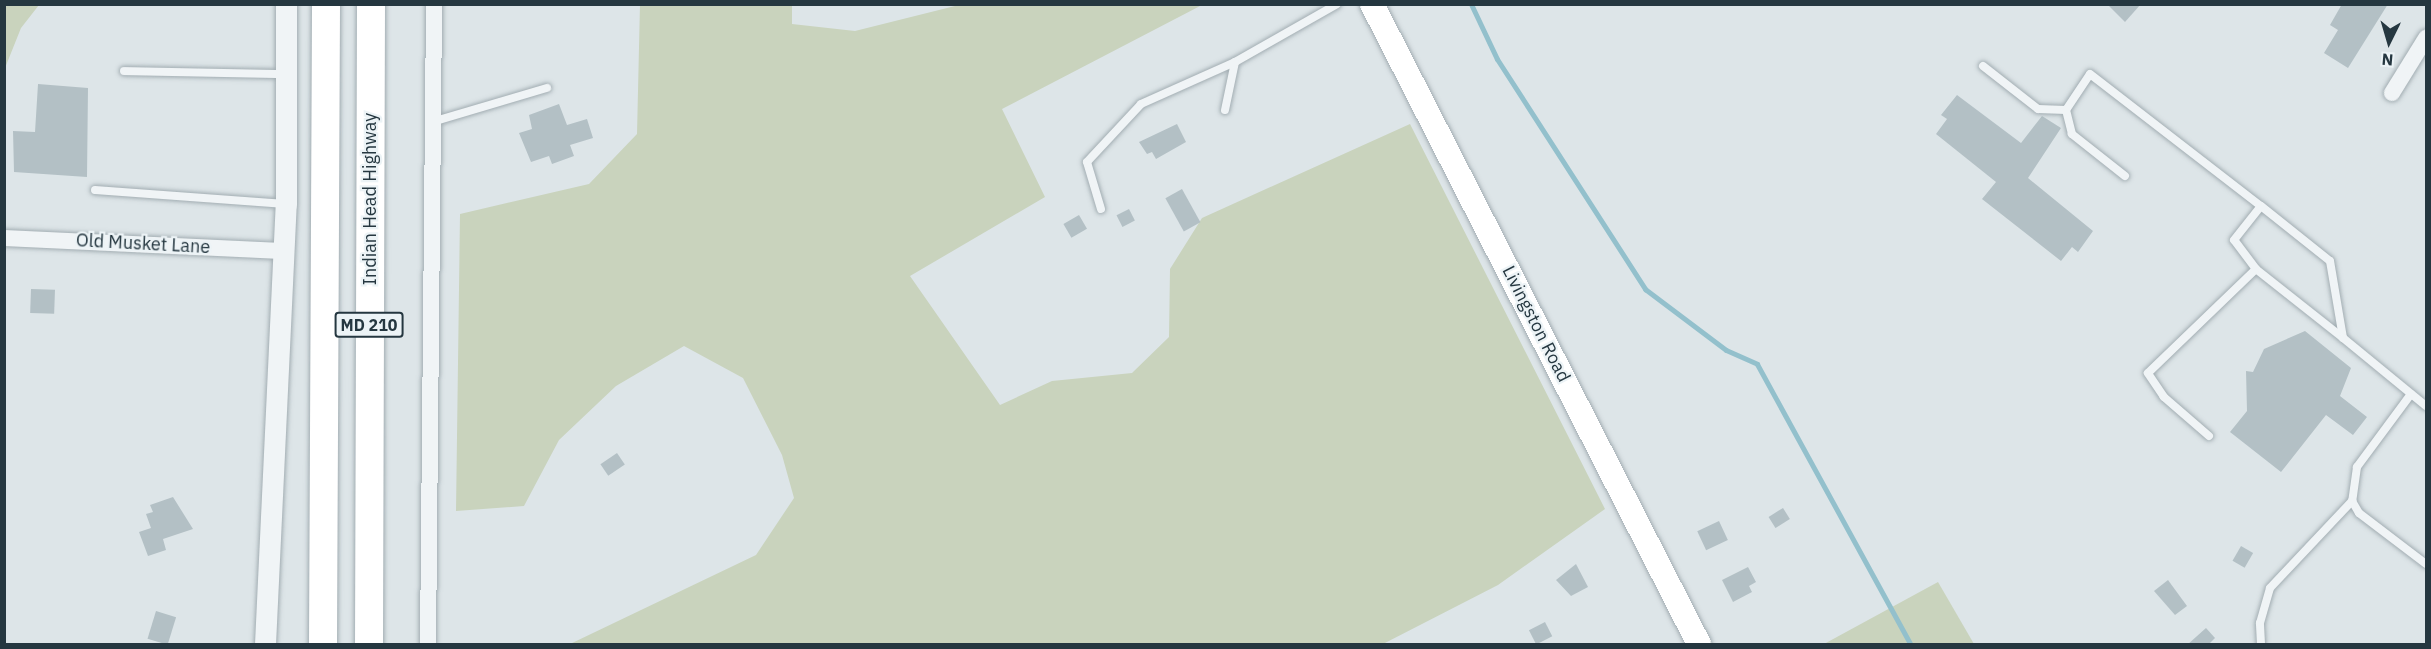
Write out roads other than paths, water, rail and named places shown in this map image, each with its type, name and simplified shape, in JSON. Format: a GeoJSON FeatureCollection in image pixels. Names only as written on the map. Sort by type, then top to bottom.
{"type":"FeatureCollection","features":[{"type":"Feature","properties":{"kind":"highway","name":"MD 210"},"geometry":{"type":"LineString","coordinates":[[323,645],[326,4]]}},
{"type":"Feature","properties":{"kind":"highway","name":"Indian Head Highway"},"geometry":{"type":"LineString","coordinates":[[369,645],[371,4]]}},
{"type":"Feature","properties":{"kind":"main road","name":"Livingston Road"},"geometry":{"type":"LineString","coordinates":[[1372,4],[1699,645]]}},
{"type":"Feature","properties":{"kind":"street"},"geometry":{"type":"LineString","coordinates":[[265,645],[286,204],[286,4]]}},
{"type":"Feature","properties":{"kind":"street"},"geometry":{"type":"LineString","coordinates":[[428,645],[434,4]]}},
{"type":"Feature","properties":{"kind":"street"},"geometry":{"type":"LineString","coordinates":[[2392,93],[2427,38]]}},
{"type":"Feature","properties":{"kind":"street","name":"Old Musket Lane"},"geometry":{"type":"LineString","coordinates":[[4,238],[282,251]]}},
{"type":"Feature","properties":{"kind":"lane"},"geometry":{"type":"LineString","coordinates":[[1101,209],[1087,162],[1141,104],[1235,62],[1337,4]]}},
{"type":"Feature","properties":{"kind":"lane"},"geometry":{"type":"LineString","coordinates":[[1225,110],[1235,62]]}},
{"type":"Feature","properties":{"kind":"lane"},"geometry":{"type":"LineString","coordinates":[[1983,66],[2038,109],[2066,110]]}},
{"type":"Feature","properties":{"kind":"lane"},"geometry":{"type":"LineString","coordinates":[[124,71],[286,74]]}},
{"type":"Feature","properties":{"kind":"lane"},"geometry":{"type":"LineString","coordinates":[[2125,176],[2072,134],[2066,110],[2090,74],[2330,261],[2343,339]]}},
{"type":"Feature","properties":{"kind":"lane"},"geometry":{"type":"LineString","coordinates":[[432,122],[547,88]]}},
{"type":"Feature","properties":{"kind":"lane"},"geometry":{"type":"LineString","coordinates":[[95,190],[286,204]]}},
{"type":"Feature","properties":{"kind":"lane"},"geometry":{"type":"LineString","coordinates":[[2261,206],[2234,240],[2256,269],[2427,406]]}},
{"type":"Feature","properties":{"kind":"lane"},"geometry":{"type":"LineString","coordinates":[[2209,436],[2164,397],[2148,373],[2256,269]]}},
{"type":"Feature","properties":{"kind":"lane"},"geometry":{"type":"LineString","coordinates":[[2261,644],[2260,623],[2270,588],[2352,501],[2357,467],[2411,394]]}},
{"type":"Feature","properties":{"kind":"lane"},"geometry":{"type":"LineString","coordinates":[[2352,501],[2359,513],[2427,564]]}},
{"type":"Feature","properties":{"kind":"waterway"},"geometry":{"type":"LineString","coordinates":[[1471,4],[1497,59],[1645,289],[1726,350],[1757,364],[1910,644]]}}]}
